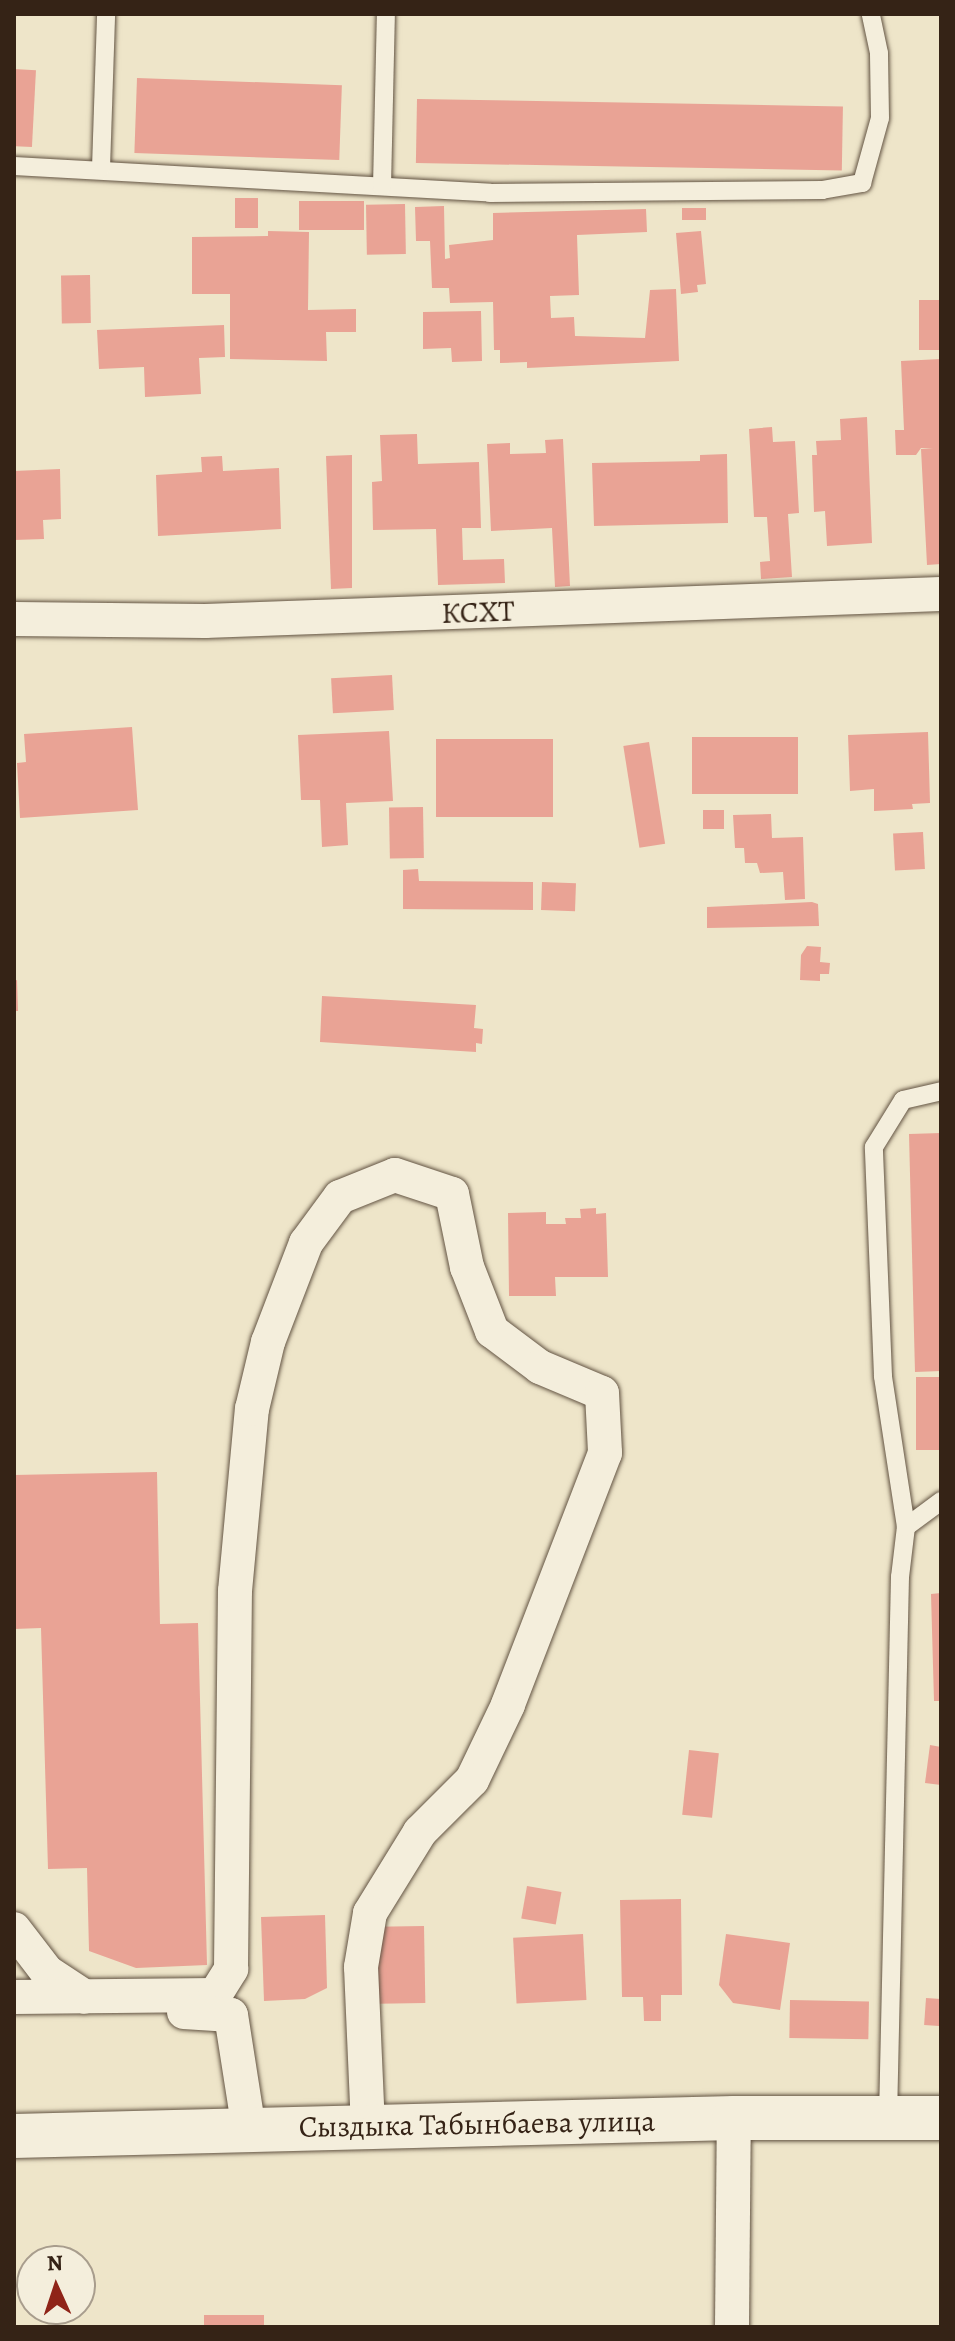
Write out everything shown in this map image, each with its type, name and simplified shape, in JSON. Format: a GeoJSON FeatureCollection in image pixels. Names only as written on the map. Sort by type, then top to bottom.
{"type":"FeatureCollection","features":[{"type":"Feature","properties":{"kind":"street","name":"КСХТ"},"geometry":{"type":"LineString","coordinates":[[14,619],[205,621],[941,594]]}},
{"type":"Feature","properties":{"kind":"street"},"geometry":{"type":"LineString","coordinates":[[14,1997],[87,1999],[215,1995],[231,1969],[235,1591],[252,1409],[268,1342],[306,1243],[340,1197],[395,1175],[452,1194],[467,1267],[492,1331],[540,1367],[602,1393],[605,1453],[508,1705],[472,1780],[420,1832],[370,1913],[361,1967],[368,2127]]}},
{"type":"Feature","properties":{"kind":"street"},"geometry":{"type":"LineString","coordinates":[[14,1929],[47,1972],[87,1999],[231,2015],[249,2130]]}},
{"type":"Feature","properties":{"kind":"street","name":"Сыздыка Табынбаева улица"},"geometry":{"type":"LineString","coordinates":[[14,2136],[734,2118],[941,2118]]}},
{"type":"Feature","properties":{"kind":"street"},"geometry":{"type":"LineString","coordinates":[[732,2327],[734,2118]]}},
{"type":"Feature","properties":{"kind":"lane"},"geometry":{"type":"LineString","coordinates":[[101,168],[106,14]]}},
{"type":"Feature","properties":{"kind":"lane"},"geometry":{"type":"LineString","coordinates":[[382,186],[386,14]]}},
{"type":"Feature","properties":{"kind":"lane"},"geometry":{"type":"LineString","coordinates":[[14,166],[101,168],[490,193],[822,190],[862,183],[880,118],[879,53],[871,14]]}},
{"type":"Feature","properties":{"kind":"lane"},"geometry":{"type":"LineString","coordinates":[[888,2118],[900,1577],[906,1527],[883,1376],[874,1147],[903,1100],[941,1091]]}},
{"type":"Feature","properties":{"kind":"lane"},"geometry":{"type":"LineString","coordinates":[[906,1527],[941,1501]]}},
{"type":"Feature","properties":{"kind":"building"},"geometry":{"type":"Polygon","coordinates":[[[14,69],[36,70],[32,147],[14,146],[14,69]]]}},
{"type":"Feature","properties":{"kind":"building"},"geometry":{"type":"Polygon","coordinates":[[[137,78],[342,85],[339,160],[134,153],[137,78]]]}},
{"type":"Feature","properties":{"kind":"building"},"geometry":{"type":"Polygon","coordinates":[[[417,99],[843,106],[842,170],[416,163],[417,99]]]}},
{"type":"Feature","properties":{"kind":"building"},"geometry":{"type":"Polygon","coordinates":[[[235,198],[258,198],[258,228],[235,228],[235,198]]]}},
{"type":"Feature","properties":{"kind":"building"},"geometry":{"type":"Polygon","coordinates":[[[299,201],[364,201],[364,230],[299,230],[299,201]]]}},
{"type":"Feature","properties":{"kind":"building"},"geometry":{"type":"Polygon","coordinates":[[[405,204],[406,254],[367,255],[366,205],[405,204]]]}},
{"type":"Feature","properties":{"kind":"building"},"geometry":{"type":"Polygon","coordinates":[[[444,206],[445,259],[450,258],[449,245],[493,240],[493,213],[646,209],[647,232],[577,235],[579,295],[550,296],[551,318],[574,317],[575,336],[645,338],[650,290],[676,289],[679,361],[527,368],[527,362],[500,363],[500,350],[494,350],[493,302],[450,303],[449,288],[432,288],[430,241],[416,241],[415,207],[444,206]]]}},
{"type":"Feature","properties":{"kind":"building"},"geometry":{"type":"Polygon","coordinates":[[[682,208],[706,208],[706,220],[682,220],[682,208]]]}},
{"type":"Feature","properties":{"kind":"building"},"geometry":{"type":"Polygon","coordinates":[[[268,231],[309,232],[308,310],[356,309],[356,332],[326,332],[327,361],[230,359],[230,294],[192,294],[192,237],[268,236],[268,231]]]}},
{"type":"Feature","properties":{"kind":"building"},"geometry":{"type":"Polygon","coordinates":[[[701,231],[706,284],[697,285],[698,292],[681,294],[676,233],[701,231]]]}},
{"type":"Feature","properties":{"kind":"building"},"geometry":{"type":"Polygon","coordinates":[[[90,275],[91,323],[62,323],[61,276],[90,275]]]}},
{"type":"Feature","properties":{"kind":"building"},"geometry":{"type":"Polygon","coordinates":[[[919,300],[941,300],[941,350],[919,350],[919,300]]]}},
{"type":"Feature","properties":{"kind":"building"},"geometry":{"type":"Polygon","coordinates":[[[481,311],[482,361],[452,362],[451,348],[423,349],[423,312],[481,311]]]}},
{"type":"Feature","properties":{"kind":"building"},"geometry":{"type":"Polygon","coordinates":[[[224,325],[225,357],[199,358],[201,394],[145,397],[144,367],[99,369],[97,330],[224,325]]]}},
{"type":"Feature","properties":{"kind":"building"},"geometry":{"type":"Polygon","coordinates":[[[941,359],[941,564],[927,565],[921,449],[933,448],[921,448],[916,455],[896,455],[895,430],[904,430],[901,361],[941,359]]]}},
{"type":"Feature","properties":{"kind":"building"},"geometry":{"type":"Polygon","coordinates":[[[867,417],[872,543],[827,546],[825,511],[814,512],[812,455],[817,455],[816,441],[841,440],[840,419],[867,417]]]}},
{"type":"Feature","properties":{"kind":"building"},"geometry":{"type":"Polygon","coordinates":[[[772,427],[773,442],[795,441],[799,513],[788,514],[792,577],[761,579],[760,562],[770,561],[767,517],[754,517],[749,429],[772,427]]]}},
{"type":"Feature","properties":{"kind":"building"},"geometry":{"type":"Polygon","coordinates":[[[417,434],[418,464],[479,462],[481,528],[462,528],[463,560],[504,559],[505,583],[438,585],[436,529],[373,530],[372,482],[382,481],[380,435],[417,434]]]}},
{"type":"Feature","properties":{"kind":"building"},"geometry":{"type":"Polygon","coordinates":[[[563,439],[570,586],[555,587],[552,528],[491,531],[487,444],[510,443],[510,454],[546,453],[545,440],[563,439]]]}},
{"type":"Feature","properties":{"kind":"building"},"geometry":{"type":"Polygon","coordinates":[[[727,454],[728,523],[594,526],[592,463],[700,461],[700,455],[727,454]]]}},
{"type":"Feature","properties":{"kind":"building"},"geometry":{"type":"Polygon","coordinates":[[[352,455],[352,588],[331,589],[326,456],[352,455]]]}},
{"type":"Feature","properties":{"kind":"building"},"geometry":{"type":"Polygon","coordinates":[[[222,456],[223,471],[279,468],[281,529],[158,536],[156,475],[202,472],[201,457],[222,456]]]}},
{"type":"Feature","properties":{"kind":"building"},"geometry":{"type":"Polygon","coordinates":[[[60,469],[61,519],[43,520],[44,539],[14,540],[14,471],[60,469]]]}},
{"type":"Feature","properties":{"kind":"building"},"geometry":{"type":"Polygon","coordinates":[[[392,675],[394,710],[333,713],[331,678],[392,675]]]}},
{"type":"Feature","properties":{"kind":"building"},"geometry":{"type":"Polygon","coordinates":[[[132,727],[138,810],[20,818],[17,763],[26,762],[24,734],[132,727]]]}},
{"type":"Feature","properties":{"kind":"building"},"geometry":{"type":"Polygon","coordinates":[[[389,731],[393,801],[346,803],[348,845],[322,847],[320,800],[301,800],[298,735],[389,731]]]}},
{"type":"Feature","properties":{"kind":"building"},"geometry":{"type":"Polygon","coordinates":[[[928,732],[930,803],[912,804],[913,809],[874,811],[874,789],[850,791],[848,735],[928,732]]]}},
{"type":"Feature","properties":{"kind":"building"},"geometry":{"type":"Polygon","coordinates":[[[692,737],[798,737],[798,794],[692,794],[692,737]]]}},
{"type":"Feature","properties":{"kind":"building"},"geometry":{"type":"Polygon","coordinates":[[[436,739],[553,739],[553,817],[436,817],[436,739]]]}},
{"type":"Feature","properties":{"kind":"building"},"geometry":{"type":"Polygon","coordinates":[[[649,742],[665,844],[639,848],[623,746],[649,742]]]}},
{"type":"Feature","properties":{"kind":"building"},"geometry":{"type":"Polygon","coordinates":[[[423,807],[424,858],[390,859],[389,808],[423,807]]]}},
{"type":"Feature","properties":{"kind":"building"},"geometry":{"type":"Polygon","coordinates":[[[703,810],[724,810],[724,829],[703,829],[703,810]]]}},
{"type":"Feature","properties":{"kind":"building"},"geometry":{"type":"Polygon","coordinates":[[[771,814],[772,838],[803,837],[805,899],[785,900],[783,872],[760,873],[757,863],[745,863],[744,848],[735,848],[733,815],[771,814]]]}},
{"type":"Feature","properties":{"kind":"building"},"geometry":{"type":"Polygon","coordinates":[[[923,832],[925,869],[895,871],[893,834],[923,832]]]}},
{"type":"Feature","properties":{"kind":"building"},"geometry":{"type":"Polygon","coordinates":[[[418,869],[419,881],[533,882],[533,910],[403,909],[403,870],[418,869]]]}},
{"type":"Feature","properties":{"kind":"building"},"geometry":{"type":"Polygon","coordinates":[[[542,882],[576,883],[575,911],[541,910],[542,882]]]}},
{"type":"Feature","properties":{"kind":"building"},"geometry":{"type":"Polygon","coordinates":[[[818,904],[819,926],[707,928],[707,907],[818,904]]]}},
{"type":"Feature","properties":{"kind":"building"},"geometry":{"type":"Polygon","coordinates":[[[807,946],[821,947],[820,962],[830,963],[829,974],[820,974],[820,981],[800,980],[801,955],[807,946]]]}},
{"type":"Feature","properties":{"kind":"building"},"geometry":{"type":"Polygon","coordinates":[[[17,980],[18,1011],[14,1011],[14,981],[17,980]]]}},
{"type":"Feature","properties":{"kind":"building"},"geometry":{"type":"Polygon","coordinates":[[[322,996],[476,1005],[474,1028],[483,1029],[482,1044],[476,1043],[476,1052],[320,1042],[322,996]]]}},
{"type":"Feature","properties":{"kind":"building"},"geometry":{"type":"Polygon","coordinates":[[[941,1133],[941,1371],[915,1372],[909,1134],[941,1133]]]}},
{"type":"Feature","properties":{"kind":"building"},"geometry":{"type":"Polygon","coordinates":[[[596,1208],[596,1214],[606,1213],[608,1277],[555,1277],[556,1296],[509,1296],[508,1213],[546,1212],[546,1224],[566,1224],[565,1218],[581,1218],[580,1209],[596,1208]]]}},
{"type":"Feature","properties":{"kind":"building"},"geometry":{"type":"Polygon","coordinates":[[[916,1377],[941,1377],[941,1450],[916,1450],[916,1377]]]}},
{"type":"Feature","properties":{"kind":"building"},"geometry":{"type":"Polygon","coordinates":[[[157,1472],[160,1624],[198,1623],[207,1965],[136,1968],[89,1951],[87,1868],[48,1869],[41,1628],[14,1629],[14,1475],[157,1472]]]}},
{"type":"Feature","properties":{"kind":"building"},"geometry":{"type":"Polygon","coordinates":[[[941,1593],[941,1701],[934,1701],[931,1594],[941,1593]]]}},
{"type":"Feature","properties":{"kind":"building"},"geometry":{"type":"Polygon","coordinates":[[[930,1745],[941,1747],[941,1785],[925,1783],[930,1745]]]}},
{"type":"Feature","properties":{"kind":"building"},"geometry":{"type":"Polygon","coordinates":[[[689,1750],[719,1753],[712,1818],[682,1815],[689,1750]]]}},
{"type":"Feature","properties":{"kind":"building"},"geometry":{"type":"Polygon","coordinates":[[[527,1886],[561,1892],[556,1925],[521,1918],[527,1886]]]}},
{"type":"Feature","properties":{"kind":"building"},"geometry":{"type":"Polygon","coordinates":[[[681,1899],[682,1995],[661,1995],[661,2021],[644,2021],[643,1997],[622,1997],[620,1900],[681,1899]]]}},
{"type":"Feature","properties":{"kind":"building"},"geometry":{"type":"Polygon","coordinates":[[[325,1915],[327,1988],[305,1999],[264,2001],[261,1917],[325,1915]]]}},
{"type":"Feature","properties":{"kind":"building"},"geometry":{"type":"Polygon","coordinates":[[[424,1926],[425,2003],[378,2004],[377,1927],[424,1926]]]}},
{"type":"Feature","properties":{"kind":"building"},"geometry":{"type":"Polygon","coordinates":[[[583,1934],[586,2000],[517,2004],[513,1938],[583,1934]]]}},
{"type":"Feature","properties":{"kind":"building"},"geometry":{"type":"Polygon","coordinates":[[[726,1934],[790,1943],[780,2010],[733,2003],[719,1985],[726,1934]]]}},
{"type":"Feature","properties":{"kind":"building"},"geometry":{"type":"Polygon","coordinates":[[[926,1998],[941,1999],[939,2026],[924,2025],[926,1998]]]}},
{"type":"Feature","properties":{"kind":"building"},"geometry":{"type":"Polygon","coordinates":[[[790,2000],[869,2001],[868,2039],[789,2038],[790,2000]]]}},
{"type":"Feature","properties":{"kind":"building"},"geometry":{"type":"Polygon","coordinates":[[[204,2315],[264,2315],[264,2327],[204,2327],[204,2315]]]}}]}
